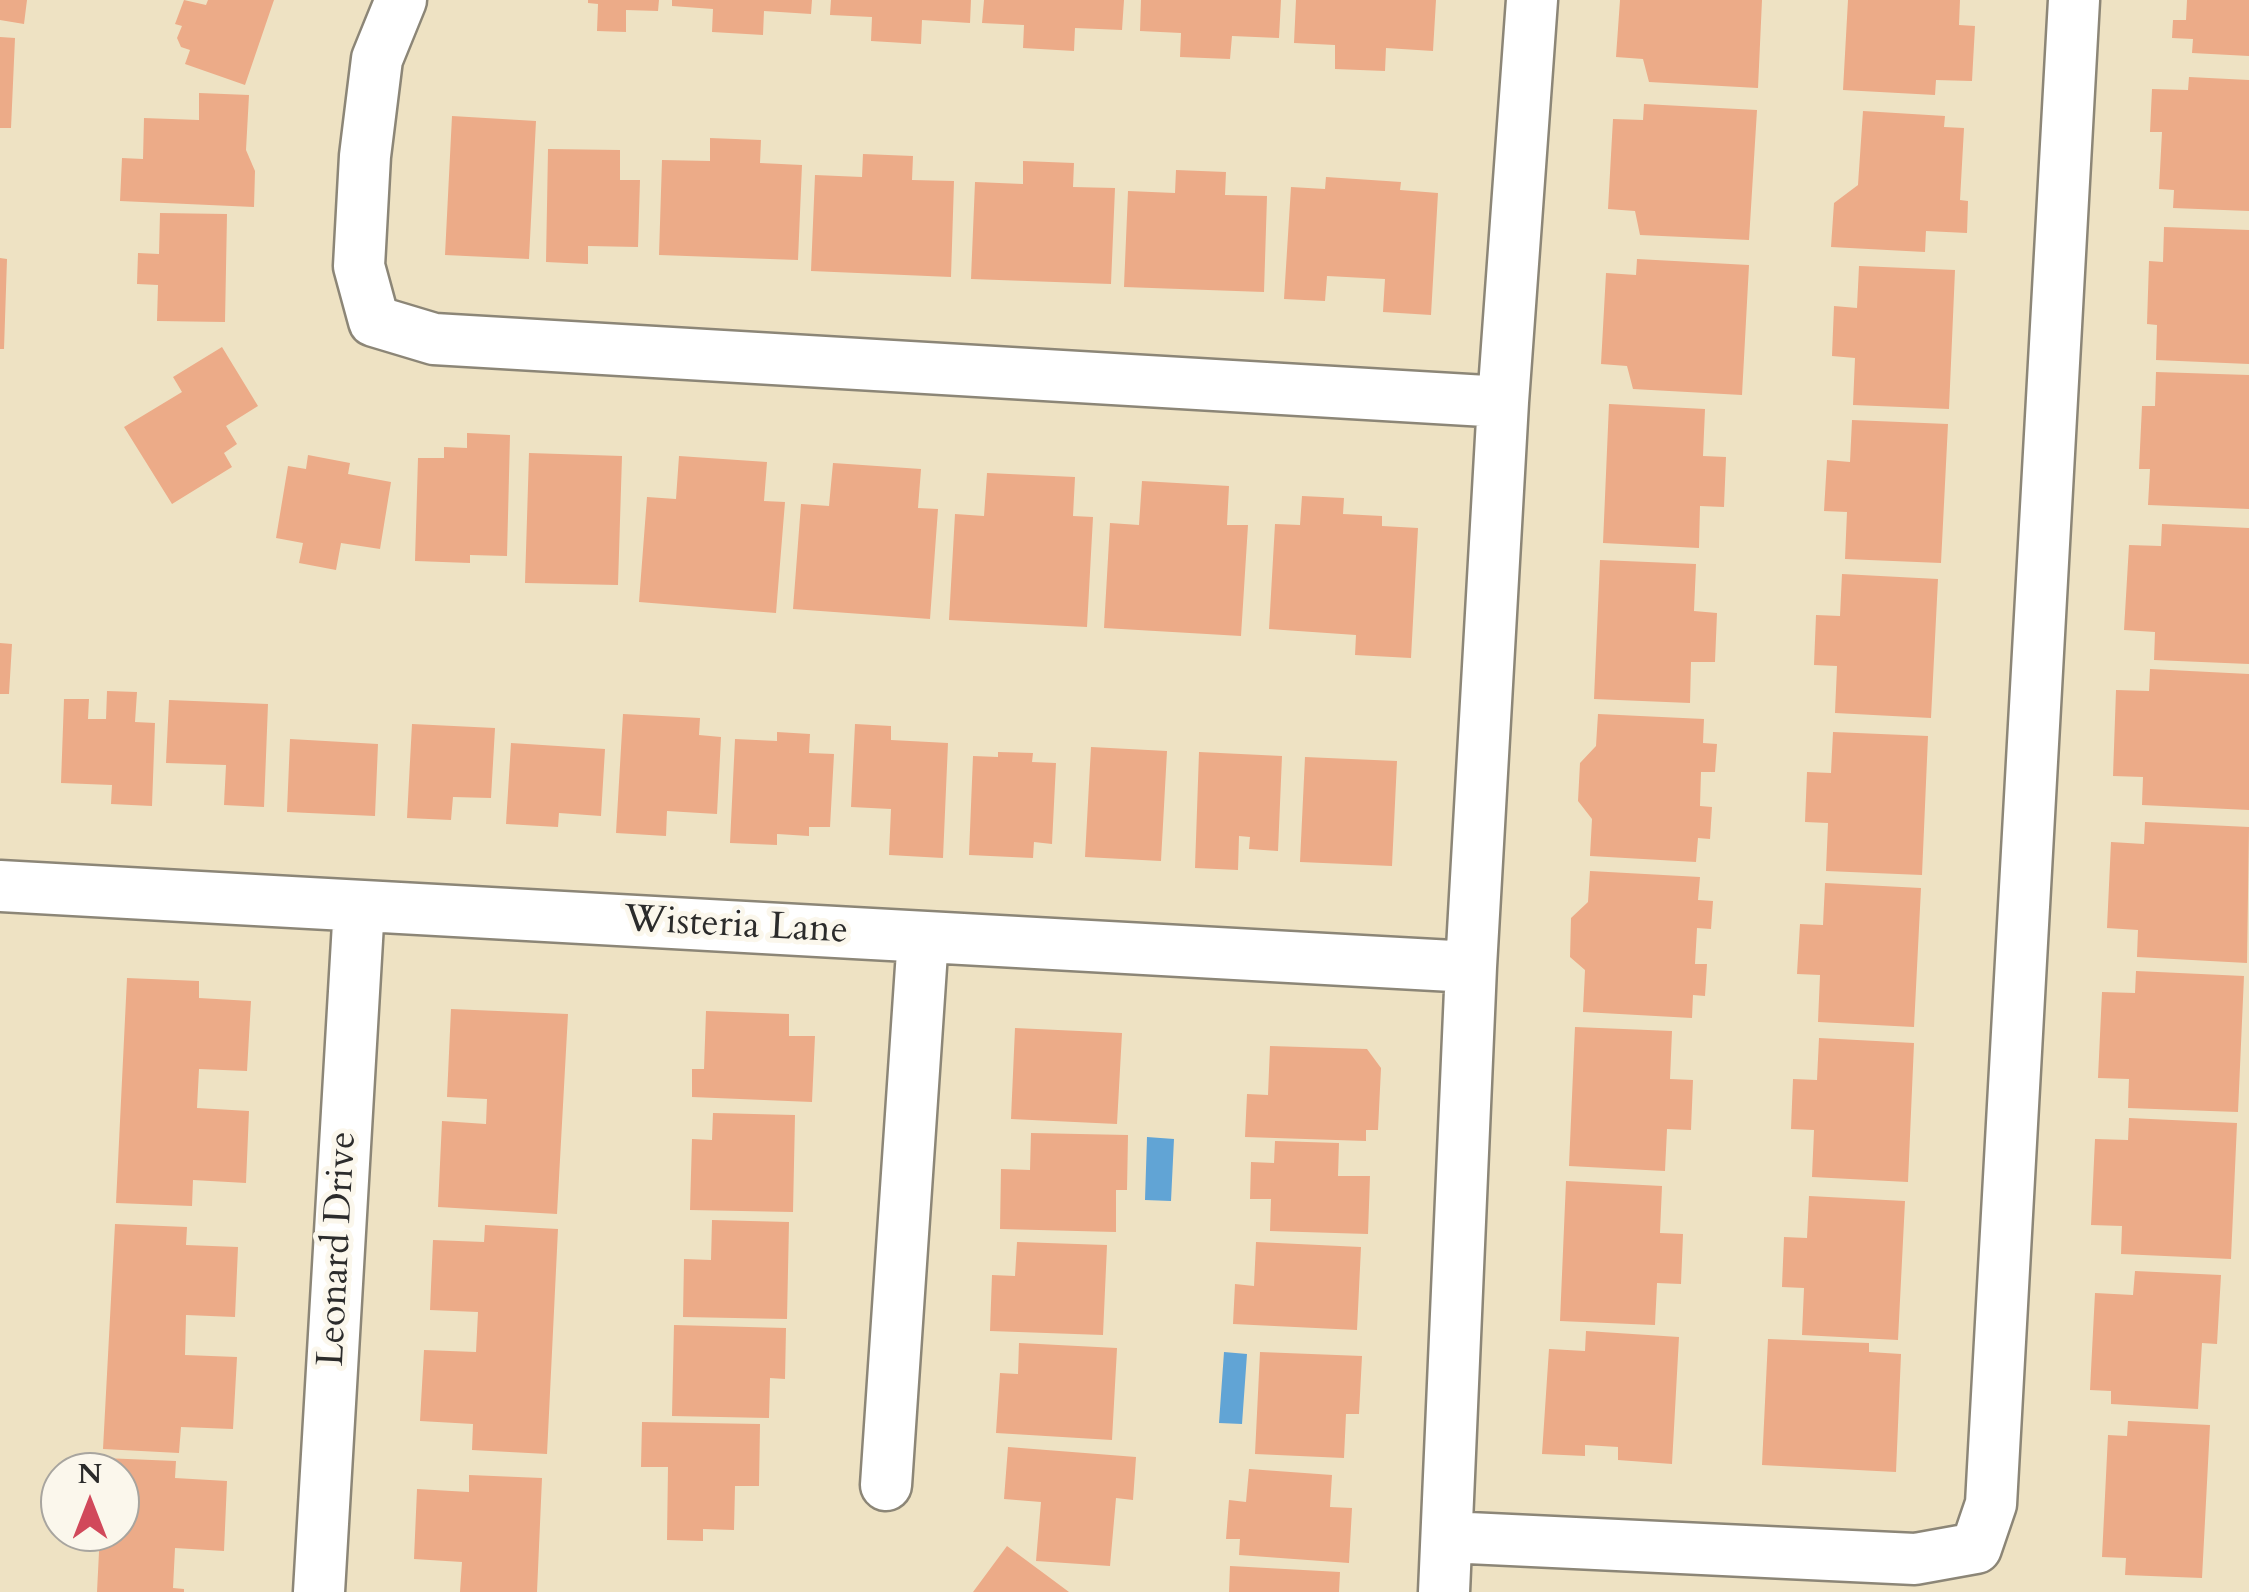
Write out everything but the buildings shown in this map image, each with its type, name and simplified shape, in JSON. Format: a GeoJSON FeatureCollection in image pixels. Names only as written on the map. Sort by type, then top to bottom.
{"type":"FeatureCollection","features":[{"type":"Feature","properties":{"kind":"street"},"geometry":{"type":"LineString","coordinates":[[401,0],[376,58],[366,156],[359,266],[374,321],[434,339],[1503,402]]}},
{"type":"Feature","properties":{"kind":"street"},"geometry":{"type":"LineString","coordinates":[[1444,1592],[1471,967],[1503,402],[1532,0]]}},
{"type":"Feature","properties":{"kind":"street"},"geometry":{"type":"LineString","coordinates":[[1447,1537],[1915,1559],[1976,1548],[1991,1504],[2074,0]]}},
{"type":"Feature","properties":{"kind":"street","name":"Wisteria Lane"},"geometry":{"type":"LineString","coordinates":[[0,886],[1471,967]]}},
{"type":"Feature","properties":{"kind":"street","name":"Leonard Drive"},"geometry":{"type":"LineString","coordinates":[[319,1592],[359,906]]}},
{"type":"Feature","properties":{"kind":"street"},"geometry":{"type":"LineString","coordinates":[[886,1485],[923,937]]}},
{"type":"Feature","properties":{"kind":"water"},"geometry":{"type":"Polygon","coordinates":[[[1147,1137],[1174,1139],[1171,1201],[1145,1200],[1147,1137]]]}},
{"type":"Feature","properties":{"kind":"water"},"geometry":{"type":"Polygon","coordinates":[[[1224,1352],[1247,1354],[1242,1424],[1219,1423],[1224,1352]]]}}]}
